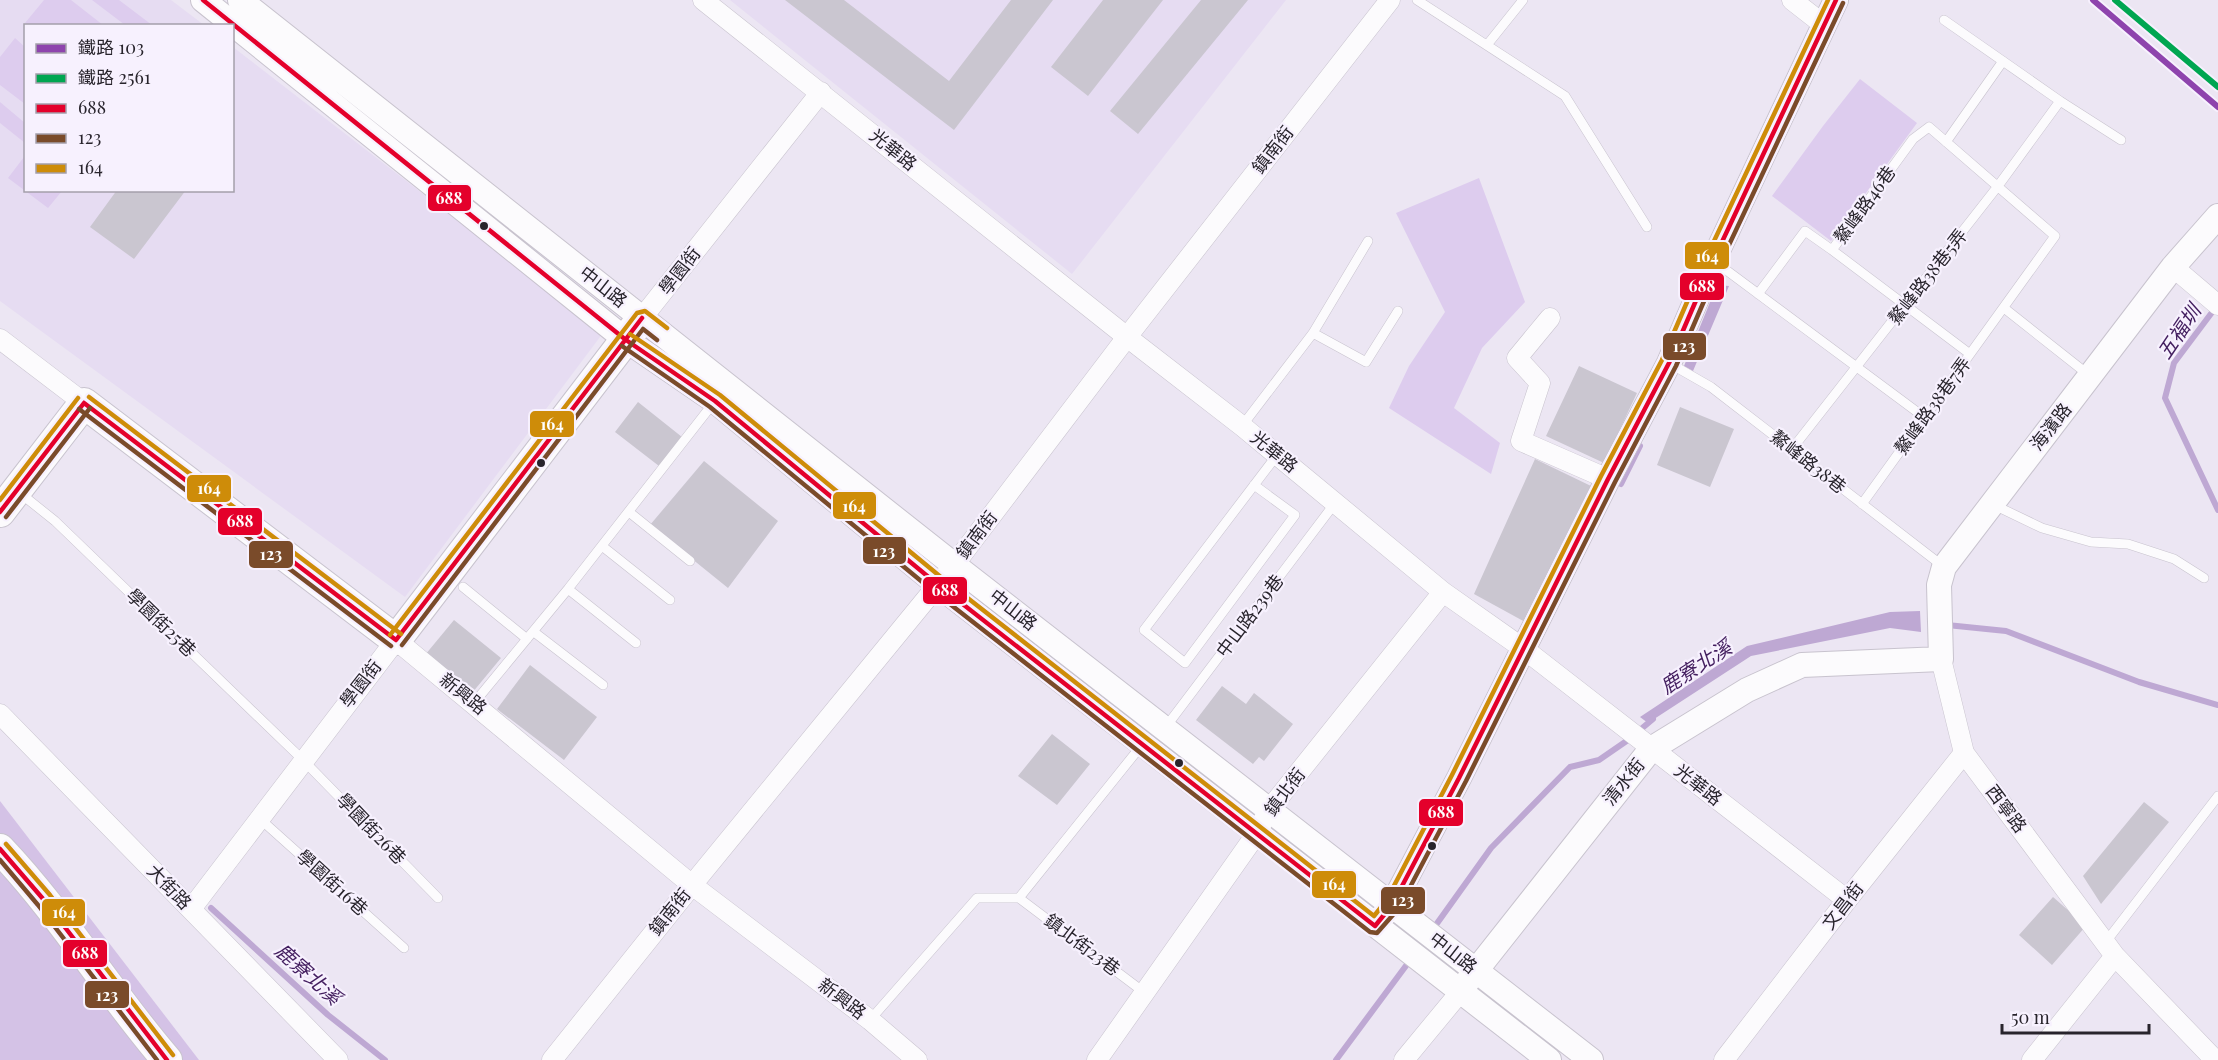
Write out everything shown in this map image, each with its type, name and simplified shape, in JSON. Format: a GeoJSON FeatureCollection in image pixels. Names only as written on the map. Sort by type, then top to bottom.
{"type":"FeatureCollection","features":[{"type":"Feature","properties":{"kind":"main road","name":"學園街"},"geometry":{"type":"LineString","coordinates":[[396,640],[634,329]]}},
{"type":"Feature","properties":{"kind":"main road","name":"新興路"},"geometry":{"type":"LineString","coordinates":[[84,403],[396,640]]}},
{"type":"Feature","properties":{"kind":"main road"},"geometry":{"type":"LineString","coordinates":[[8,501],[84,403]]}},
{"type":"Feature","properties":{"kind":"main road"},"geometry":{"type":"LineString","coordinates":[[0,849],[28,878],[142,1032],[166,1060]]}},
{"type":"Feature","properties":{"kind":"street","name":"中山路"},"geometry":{"type":"LineString","coordinates":[[203,0],[634,329],[954,565],[1591,1060]]}},
{"type":"Feature","properties":{"kind":"street","name":"中山路"},"geometry":{"type":"LineString","coordinates":[[240,0],[634,329],[715,401],[937,584],[1549,1060]]}},
{"type":"Feature","properties":{"kind":"street","name":"光華路"},"geometry":{"type":"LineString","coordinates":[[704,0],[1242,426],[1443,592],[1524,649],[1847,900]]}},
{"type":"Feature","properties":{"kind":"street","name":"鎮南街"},"geometry":{"type":"LineString","coordinates":[[552,1060],[954,565],[1127,337],[1390,0]]}},
{"type":"Feature","properties":{"kind":"street"},"geometry":{"type":"LineString","coordinates":[[1792,0],[1824,25]]}},
{"type":"Feature","properties":{"kind":"street"},"geometry":{"type":"LineString","coordinates":[[1375,926],[1392,905],[1459,778],[1608,479],[1669,363],[1713,261],[1836,0]]}},
{"type":"Feature","properties":{"kind":"street","name":"學園街"},"geometry":{"type":"LineString","coordinates":[[634,329],[821,92]]}},
{"type":"Feature","properties":{"kind":"street","name":"海濱路"},"geometry":{"type":"LineString","coordinates":[[1941,659],[1939,585],[1944,567],[2173,267],[2218,216]]}},
{"type":"Feature","properties":{"kind":"street"},"geometry":{"type":"LineString","coordinates":[[2173,267],[2218,305]]}},
{"type":"Feature","properties":{"kind":"street"},"geometry":{"type":"LineString","coordinates":[[1550,318],[1517,358],[1540,383],[1521,441],[1608,479]]}},
{"type":"Feature","properties":{"kind":"street","name":"新興路"},"geometry":{"type":"LineString","coordinates":[[0,339],[84,403]]}},
{"type":"Feature","properties":{"kind":"street","name":"鎮北街"},"geometry":{"type":"LineString","coordinates":[[1097,1060],[1257,833],[1268,811],[1443,592]]}},
{"type":"Feature","properties":{"kind":"street","name":"學園街"},"geometry":{"type":"LineString","coordinates":[[192,909],[396,640]]}},
{"type":"Feature","properties":{"kind":"street","name":"新興路"},"geometry":{"type":"LineString","coordinates":[[396,640],[692,885],[870,1020],[917,1060]]}},
{"type":"Feature","properties":{"kind":"street","name":"清水街"},"geometry":{"type":"LineString","coordinates":[[1404,1060],[1651,749],[1747,690],[1802,664],[1941,659]]}},
{"type":"Feature","properties":{"kind":"street","name":"西寧路"},"geometry":{"type":"LineString","coordinates":[[1941,659],[1964,753],[2110,949],[2215,1060]]}},
{"type":"Feature","properties":{"kind":"street","name":"大街路"},"geometry":{"type":"LineString","coordinates":[[0,714],[338,1060]]}},
{"type":"Feature","properties":{"kind":"street","name":"文昌街"},"geometry":{"type":"LineString","coordinates":[[1724,1060],[1964,753]]}},
{"type":"Feature","properties":{"kind":"street"},"geometry":{"type":"LineString","coordinates":[[2032,1060],[2110,949]]}},
{"type":"Feature","properties":{"kind":"lane"},"geometry":{"type":"LineString","coordinates":[[1417,0],[1565,96],[1647,227]]}},
{"type":"Feature","properties":{"kind":"lane"},"geometry":{"type":"LineString","coordinates":[[1487,45],[1523,0]]}},
{"type":"Feature","properties":{"kind":"lane"},"geometry":{"type":"LineString","coordinates":[[1944,20],[2060,101],[2121,140]]}},
{"type":"Feature","properties":{"kind":"lane"},"geometry":{"type":"LineString","coordinates":[[1998,186],[1946,142],[2003,61]]}},
{"type":"Feature","properties":{"kind":"lane","name":"鰲峰路38巷5弄"},"geometry":{"type":"LineString","coordinates":[[1792,449],[1998,186],[2060,101]]}},
{"type":"Feature","properties":{"kind":"lane","name":"鰲峰路46巷"},"geometry":{"type":"LineString","coordinates":[[1758,294],[1805,231],[1832,250],[1913,139],[1929,128],[1946,142]]}},
{"type":"Feature","properties":{"kind":"lane","name":"鰲峰路38巷7弄"},"geometry":{"type":"LineString","coordinates":[[1862,504],[2055,236],[1998,186]]}},
{"type":"Feature","properties":{"kind":"lane"},"geometry":{"type":"LineString","coordinates":[[1242,426],[1313,333],[1368,241]]}},
{"type":"Feature","properties":{"kind":"lane"},"geometry":{"type":"LineString","coordinates":[[1832,250],[1970,354]]}},
{"type":"Feature","properties":{"kind":"lane"},"geometry":{"type":"LineString","coordinates":[[1713,261],[1924,417]]}},
{"type":"Feature","properties":{"kind":"lane"},"geometry":{"type":"LineString","coordinates":[[2004,309],[2090,376]]}},
{"type":"Feature","properties":{"kind":"lane"},"geometry":{"type":"LineString","coordinates":[[1313,333],[1366,362],[1398,311]]}},
{"type":"Feature","properties":{"kind":"lane","name":"鰲峰路38巷"},"geometry":{"type":"LineString","coordinates":[[1669,363],[1711,387],[1944,567]]}},
{"type":"Feature","properties":{"kind":"lane"},"geometry":{"type":"LineString","coordinates":[[474,703],[531,636],[715,401]]}},
{"type":"Feature","properties":{"kind":"lane"},"geometry":{"type":"LineString","coordinates":[[1254,485],[1295,515],[1185,663],[1144,630],[1254,485],[1277,455]]}},
{"type":"Feature","properties":{"kind":"lane","name":"學園街25巷"},"geometry":{"type":"LineString","coordinates":[[8,501],[55,521],[303,760]]}},
{"type":"Feature","properties":{"kind":"lane","name":"中山路239巷"},"geometry":{"type":"LineString","coordinates":[[1165,728],[1335,503]]}},
{"type":"Feature","properties":{"kind":"lane"},"geometry":{"type":"LineString","coordinates":[[1992,504],[2042,528],[2091,542],[2128,544],[2174,559],[2204,578]]}},
{"type":"Feature","properties":{"kind":"lane"},"geometry":{"type":"LineString","coordinates":[[629,512],[690,561]]}},
{"type":"Feature","properties":{"kind":"lane"},"geometry":{"type":"LineString","coordinates":[[602,546],[670,600]]}},
{"type":"Feature","properties":{"kind":"lane"},"geometry":{"type":"LineString","coordinates":[[463,587],[603,685]]}},
{"type":"Feature","properties":{"kind":"lane"},"geometry":{"type":"LineString","coordinates":[[568,589],[636,643]]}},
{"type":"Feature","properties":{"kind":"lane"},"geometry":{"type":"LineString","coordinates":[[870,1020],[977,898],[1019,898],[1143,743]]}},
{"type":"Feature","properties":{"kind":"lane","name":"學園街26巷"},"geometry":{"type":"LineString","coordinates":[[303,760],[438,898]]}},
{"type":"Feature","properties":{"kind":"lane"},"geometry":{"type":"LineString","coordinates":[[2110,949],[2218,796]]}},
{"type":"Feature","properties":{"kind":"lane","name":"學園街16巷"},"geometry":{"type":"LineString","coordinates":[[259,818],[404,948]]}},
{"type":"Feature","properties":{"kind":"lane","name":"鎮北街23巷"},"geometry":{"type":"LineString","coordinates":[[1019,898],[1145,993]]}},
{"type":"Feature","properties":{"kind":"shaded area"},"geometry":{"type":"Polygon","coordinates":[[[0,0],[171,0],[203,24],[24,24],[24,192],[234,192],[234,48],[603,333],[405,597],[0,301],[0,0]]]}},
{"type":"Feature","properties":{"kind":"shaded area"},"geometry":{"type":"Polygon","coordinates":[[[44,0],[71,0],[102,24],[27,24],[25,23],[44,0]]]}},
{"type":"Feature","properties":{"kind":"shaded area"},"geometry":{"type":"Polygon","coordinates":[[[92,0],[119,0],[151,24],[124,24],[92,0]]]}},
{"type":"Feature","properties":{"kind":"shaded area"},"geometry":{"type":"Polygon","coordinates":[[[730,0],[1286,0],[1072,274],[730,0]]]}},
{"type":"Feature","properties":{"kind":"shaded area"},"geometry":{"type":"Polygon","coordinates":[[[15,38],[24,46],[24,103],[0,85],[0,57],[15,38]]]}},
{"type":"Feature","properties":{"kind":"shaded area"},"geometry":{"type":"Polygon","coordinates":[[[1860,79],[1917,123],[1831,241],[1772,196],[1860,79]]]}},
{"type":"Feature","properties":{"kind":"shaded area"},"geometry":{"type":"Polygon","coordinates":[[[0,102],[24,122],[24,142],[0,123],[0,102]]]}},
{"type":"Feature","properties":{"kind":"shaded area"},"geometry":{"type":"Polygon","coordinates":[[[24,157],[24,190],[8,178],[24,157]]]}},
{"type":"Feature","properties":{"kind":"shaded area"},"geometry":{"type":"Polygon","coordinates":[[[1479,178],[1525,302],[1482,348],[1454,408],[1500,443],[1491,474],[1389,408],[1409,366],[1445,312],[1396,213],[1479,178]]]}},
{"type":"Feature","properties":{"kind":"shaded area"},"geometry":{"type":"Polygon","coordinates":[[[27,192],[61,192],[48,208],[27,192]]]}},
{"type":"Feature","properties":{"kind":"shaded area"},"geometry":{"type":"Polygon","coordinates":[[[1717,285],[1729,286],[1693,371],[1684,366],[1717,285]]]}},
{"type":"Feature","properties":{"kind":"shaded area"},"geometry":{"type":"Polygon","coordinates":[[[1920,611],[1921,632],[1890,628],[1751,656],[1648,723],[1640,717],[1747,646],[1890,612],[1920,611]]]}},
{"type":"Feature","properties":{"kind":"shaded area"},"geometry":{"type":"Polygon","coordinates":[[[0,801],[199,1060],[0,1060],[0,801]]]}},
{"type":"Feature","properties":{"kind":"building"},"geometry":{"type":"Polygon","coordinates":[[[785,0],[844,0],[949,81],[1011,0],[1053,0],[954,130],[785,0]]]}},
{"type":"Feature","properties":{"kind":"building"},"geometry":{"type":"Polygon","coordinates":[[[1103,0],[1163,0],[1088,96],[1051,67],[1103,0]]]}},
{"type":"Feature","properties":{"kind":"building"},"geometry":{"type":"Polygon","coordinates":[[[1201,0],[1248,0],[1138,134],[1110,111],[1201,0]]]}},
{"type":"Feature","properties":{"kind":"building"},"geometry":{"type":"Polygon","coordinates":[[[116,192],[184,192],[134,259],[90,227],[116,192]]]}},
{"type":"Feature","properties":{"kind":"building"},"geometry":{"type":"Polygon","coordinates":[[[1579,366],[1637,393],[1604,463],[1546,436],[1579,366]]]}},
{"type":"Feature","properties":{"kind":"building"},"geometry":{"type":"Polygon","coordinates":[[[638,402],[682,437],[659,466],[615,432],[638,402]]]}},
{"type":"Feature","properties":{"kind":"building"},"geometry":{"type":"Polygon","coordinates":[[[1680,407],[1734,429],[1710,487],[1657,465],[1680,407]]]}},
{"type":"Feature","properties":{"kind":"building"},"geometry":{"type":"Polygon","coordinates":[[[1535,459],[1591,486],[1527,623],[1474,594],[1535,459]]]}},
{"type":"Feature","properties":{"kind":"building"},"geometry":{"type":"Polygon","coordinates":[[[704,461],[778,521],[728,588],[650,525],[704,461]]]}},
{"type":"Feature","properties":{"kind":"building"},"geometry":{"type":"Polygon","coordinates":[[[454,620],[501,658],[472,693],[425,655],[454,620]]]}},
{"type":"Feature","properties":{"kind":"building"},"geometry":{"type":"Polygon","coordinates":[[[530,665],[597,717],[564,760],[497,709],[530,665]]]}},
{"type":"Feature","properties":{"kind":"building"},"geometry":{"type":"Polygon","coordinates":[[[1222,686],[1246,704],[1254,693],[1293,724],[1264,761],[1259,757],[1253,764],[1196,720],[1222,686]]]}},
{"type":"Feature","properties":{"kind":"building"},"geometry":{"type":"Polygon","coordinates":[[[1052,734],[1090,764],[1057,805],[1018,776],[1052,734]]]}},
{"type":"Feature","properties":{"kind":"building"},"geometry":{"type":"Polygon","coordinates":[[[2144,802],[2169,822],[2101,904],[2083,876],[2144,802]]]}},
{"type":"Feature","properties":{"kind":"building"},"geometry":{"type":"Polygon","coordinates":[[[2053,897],[2086,926],[2052,965],[2019,935],[2053,897]]]}},
{"type":"Feature","properties":{"kind":"waterway","name":"五福圳"},"geometry":{"type":"LineString","coordinates":[[2216,307],[2174,363],[2165,398],[2218,510]]}},
{"type":"Feature","properties":{"kind":"waterway"},"geometry":{"type":"LineString","coordinates":[[1621,484],[1640,446]]}},
{"type":"Feature","properties":{"kind":"waterway","name":"鹿寮北溪"},"geometry":{"type":"LineString","coordinates":[[1947,625],[2006,631],[2139,682],[2218,705]]}},
{"type":"Feature","properties":{"kind":"waterway","name":"鹿寮北溪"},"geometry":{"type":"LineString","coordinates":[[1433,929],[1491,848],[1570,767],[1599,760],[1653,719]]}},
{"type":"Feature","properties":{"kind":"waterway","name":"鹿寮北溪"},"geometry":{"type":"LineString","coordinates":[[211,908],[328,1015],[385,1060]]}},
{"type":"Feature","properties":{"kind":"waterway","name":"鹿寮北溪"},"geometry":{"type":"LineString","coordinates":[[1336,1060],[1411,959]]}},
{"type":"Feature","properties":{"kind":"rail line","name":"103"},"geometry":{"type":"LineString","coordinates":[[2093,0],[2218,107]]}},
{"type":"Feature","properties":{"kind":"rail line","name":"2561"},"geometry":{"type":"LineString","coordinates":[[2115,0],[2218,87]]}},
{"type":"Feature","properties":{"kind":"transit line","name":"688"},"geometry":{"type":"LineString","coordinates":[[203,0],[233,24]]}},
{"type":"Feature","properties":{"kind":"transit line","name":"164"},"geometry":{"type":"LineString","coordinates":[[630,334],[720,395],[942,578],[1374,916],[1386,901],[1452,775],[1601,476],[1662,360],[1706,258],[1828,0]]}},
{"type":"Feature","properties":{"kind":"transit line","name":"688"},"geometry":{"type":"LineString","coordinates":[[234,25],[626,340],[715,401],[937,584],[1375,926],[1392,905],[1459,778],[1608,479],[1669,363],[1713,261],[1836,0]]}},
{"type":"Feature","properties":{"kind":"transit line","name":"123"},"geometry":{"type":"LineString","coordinates":[[622,346],[710,407],[932,590],[1370,932],[1377,933],[1399,908],[1466,781],[1615,482],[1676,366],[1720,264],[1843,3]]}},
{"type":"Feature","properties":{"kind":"transit line","name":"164"},"geometry":{"type":"LineString","coordinates":[[390,635],[637,313],[645,311],[667,328]]}},
{"type":"Feature","properties":{"kind":"transit line","name":"688"},"geometry":{"type":"LineString","coordinates":[[396,640],[642,318]]}},
{"type":"Feature","properties":{"kind":"transit line","name":"123"},"geometry":{"type":"LineString","coordinates":[[402,645],[643,329],[657,340]]}},
{"type":"Feature","properties":{"kind":"transit line","name":"164"},"geometry":{"type":"LineString","coordinates":[[89,397],[401,634]]}},
{"type":"Feature","properties":{"kind":"transit line","name":"164"},"geometry":{"type":"LineString","coordinates":[[0,500],[78,398]]}},
{"type":"Feature","properties":{"kind":"transit line","name":"688"},"geometry":{"type":"LineString","coordinates":[[84,403],[396,640]]}},
{"type":"Feature","properties":{"kind":"transit line","name":"688"},"geometry":{"type":"LineString","coordinates":[[0,512],[84,403]]}},
{"type":"Feature","properties":{"kind":"transit line","name":"123"},"geometry":{"type":"LineString","coordinates":[[6,517],[90,408]]}},
{"type":"Feature","properties":{"kind":"transit line","name":"123"},"geometry":{"type":"LineString","coordinates":[[79,409],[391,646]]}},
{"type":"Feature","properties":{"kind":"transit line","name":"164"},"geometry":{"type":"LineString","coordinates":[[6,844],[50,895],[173,1055]]}},
{"type":"Feature","properties":{"kind":"transit line","name":"688"},"geometry":{"type":"LineString","coordinates":[[0,849],[44,900],[167,1060]]}},
{"type":"Feature","properties":{"kind":"transit line","name":"123"},"geometry":{"type":"LineString","coordinates":[[0,860],[38,905],[157,1060]]}}]}
